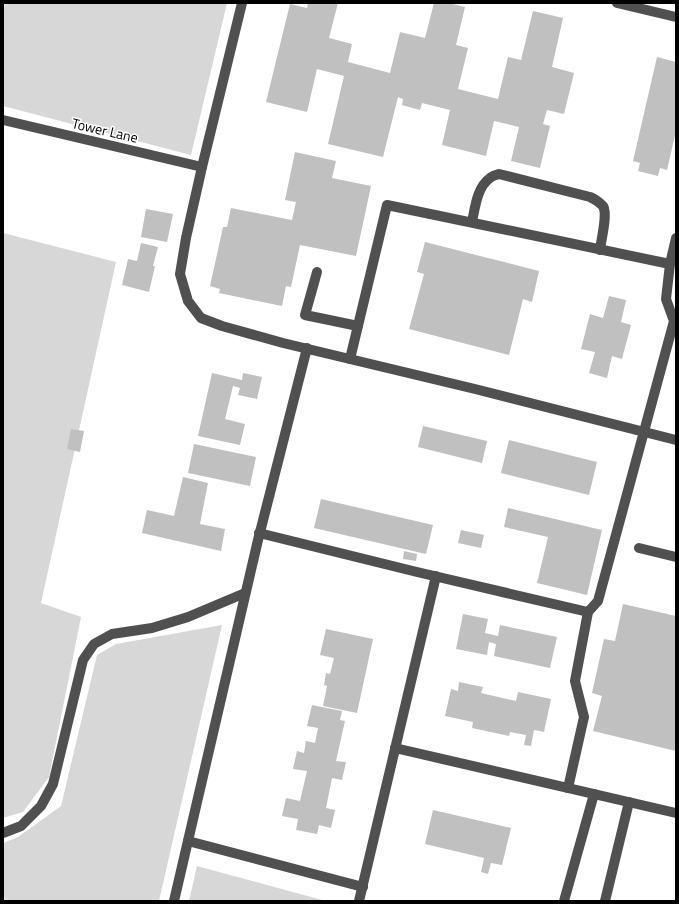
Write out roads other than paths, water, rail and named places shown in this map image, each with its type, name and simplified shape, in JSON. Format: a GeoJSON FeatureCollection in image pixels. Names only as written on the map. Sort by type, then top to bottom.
{"type":"FeatureCollection","features":[{"type":"Feature","properties":{"kind":"street"},"geometry":{"type":"LineString","coordinates":[[242,3],[202,167],[186,238],[180,274],[188,301],[201,318],[222,326],[307,348],[676,440]]}},
{"type":"Feature","properties":{"kind":"street"},"geometry":{"type":"LineString","coordinates":[[617,3],[676,17]]}},
{"type":"Feature","properties":{"kind":"street","name":"Tower Lane"},"geometry":{"type":"LineString","coordinates":[[3,120],[202,167]]}},
{"type":"Feature","properties":{"kind":"street"},"geometry":{"type":"LineString","coordinates":[[472,222],[482,185],[490,177],[499,174],[590,197],[598,201],[604,208],[605,217],[600,250]]}},
{"type":"Feature","properties":{"kind":"street"},"geometry":{"type":"LineString","coordinates":[[350,359],[387,205],[670,264]]}},
{"type":"Feature","properties":{"kind":"street"},"geometry":{"type":"LineString","coordinates":[[568,788],[584,717],[575,681],[588,612],[598,601],[675,321],[666,299],[670,264],[676,238]]}},
{"type":"Feature","properties":{"kind":"street"},"geometry":{"type":"LineString","coordinates":[[317,272],[305,315],[358,326]]}},
{"type":"Feature","properties":{"kind":"street"},"geometry":{"type":"LineString","coordinates":[[174,901],[259,533],[307,348]]}},
{"type":"Feature","properties":{"kind":"street"},"geometry":{"type":"LineString","coordinates":[[259,533],[588,612]]}},
{"type":"Feature","properties":{"kind":"street"},"geometry":{"type":"LineString","coordinates":[[639,548],[676,557]]}},
{"type":"Feature","properties":{"kind":"street"},"geometry":{"type":"LineString","coordinates":[[359,901],[436,576]]}},
{"type":"Feature","properties":{"kind":"street"},"geometry":{"type":"LineString","coordinates":[[3,833],[21,826],[41,806],[53,784],[83,660],[94,644],[112,634],[152,628],[188,617],[245,593]]}},
{"type":"Feature","properties":{"kind":"street"},"geometry":{"type":"LineString","coordinates":[[395,748],[676,814]]}},
{"type":"Feature","properties":{"kind":"street"},"geometry":{"type":"LineString","coordinates":[[564,901],[594,794]]}},
{"type":"Feature","properties":{"kind":"street"},"geometry":{"type":"LineString","coordinates":[[605,901],[629,802]]}},
{"type":"Feature","properties":{"kind":"street"},"geometry":{"type":"LineString","coordinates":[[188,841],[362,887]]}}]}
